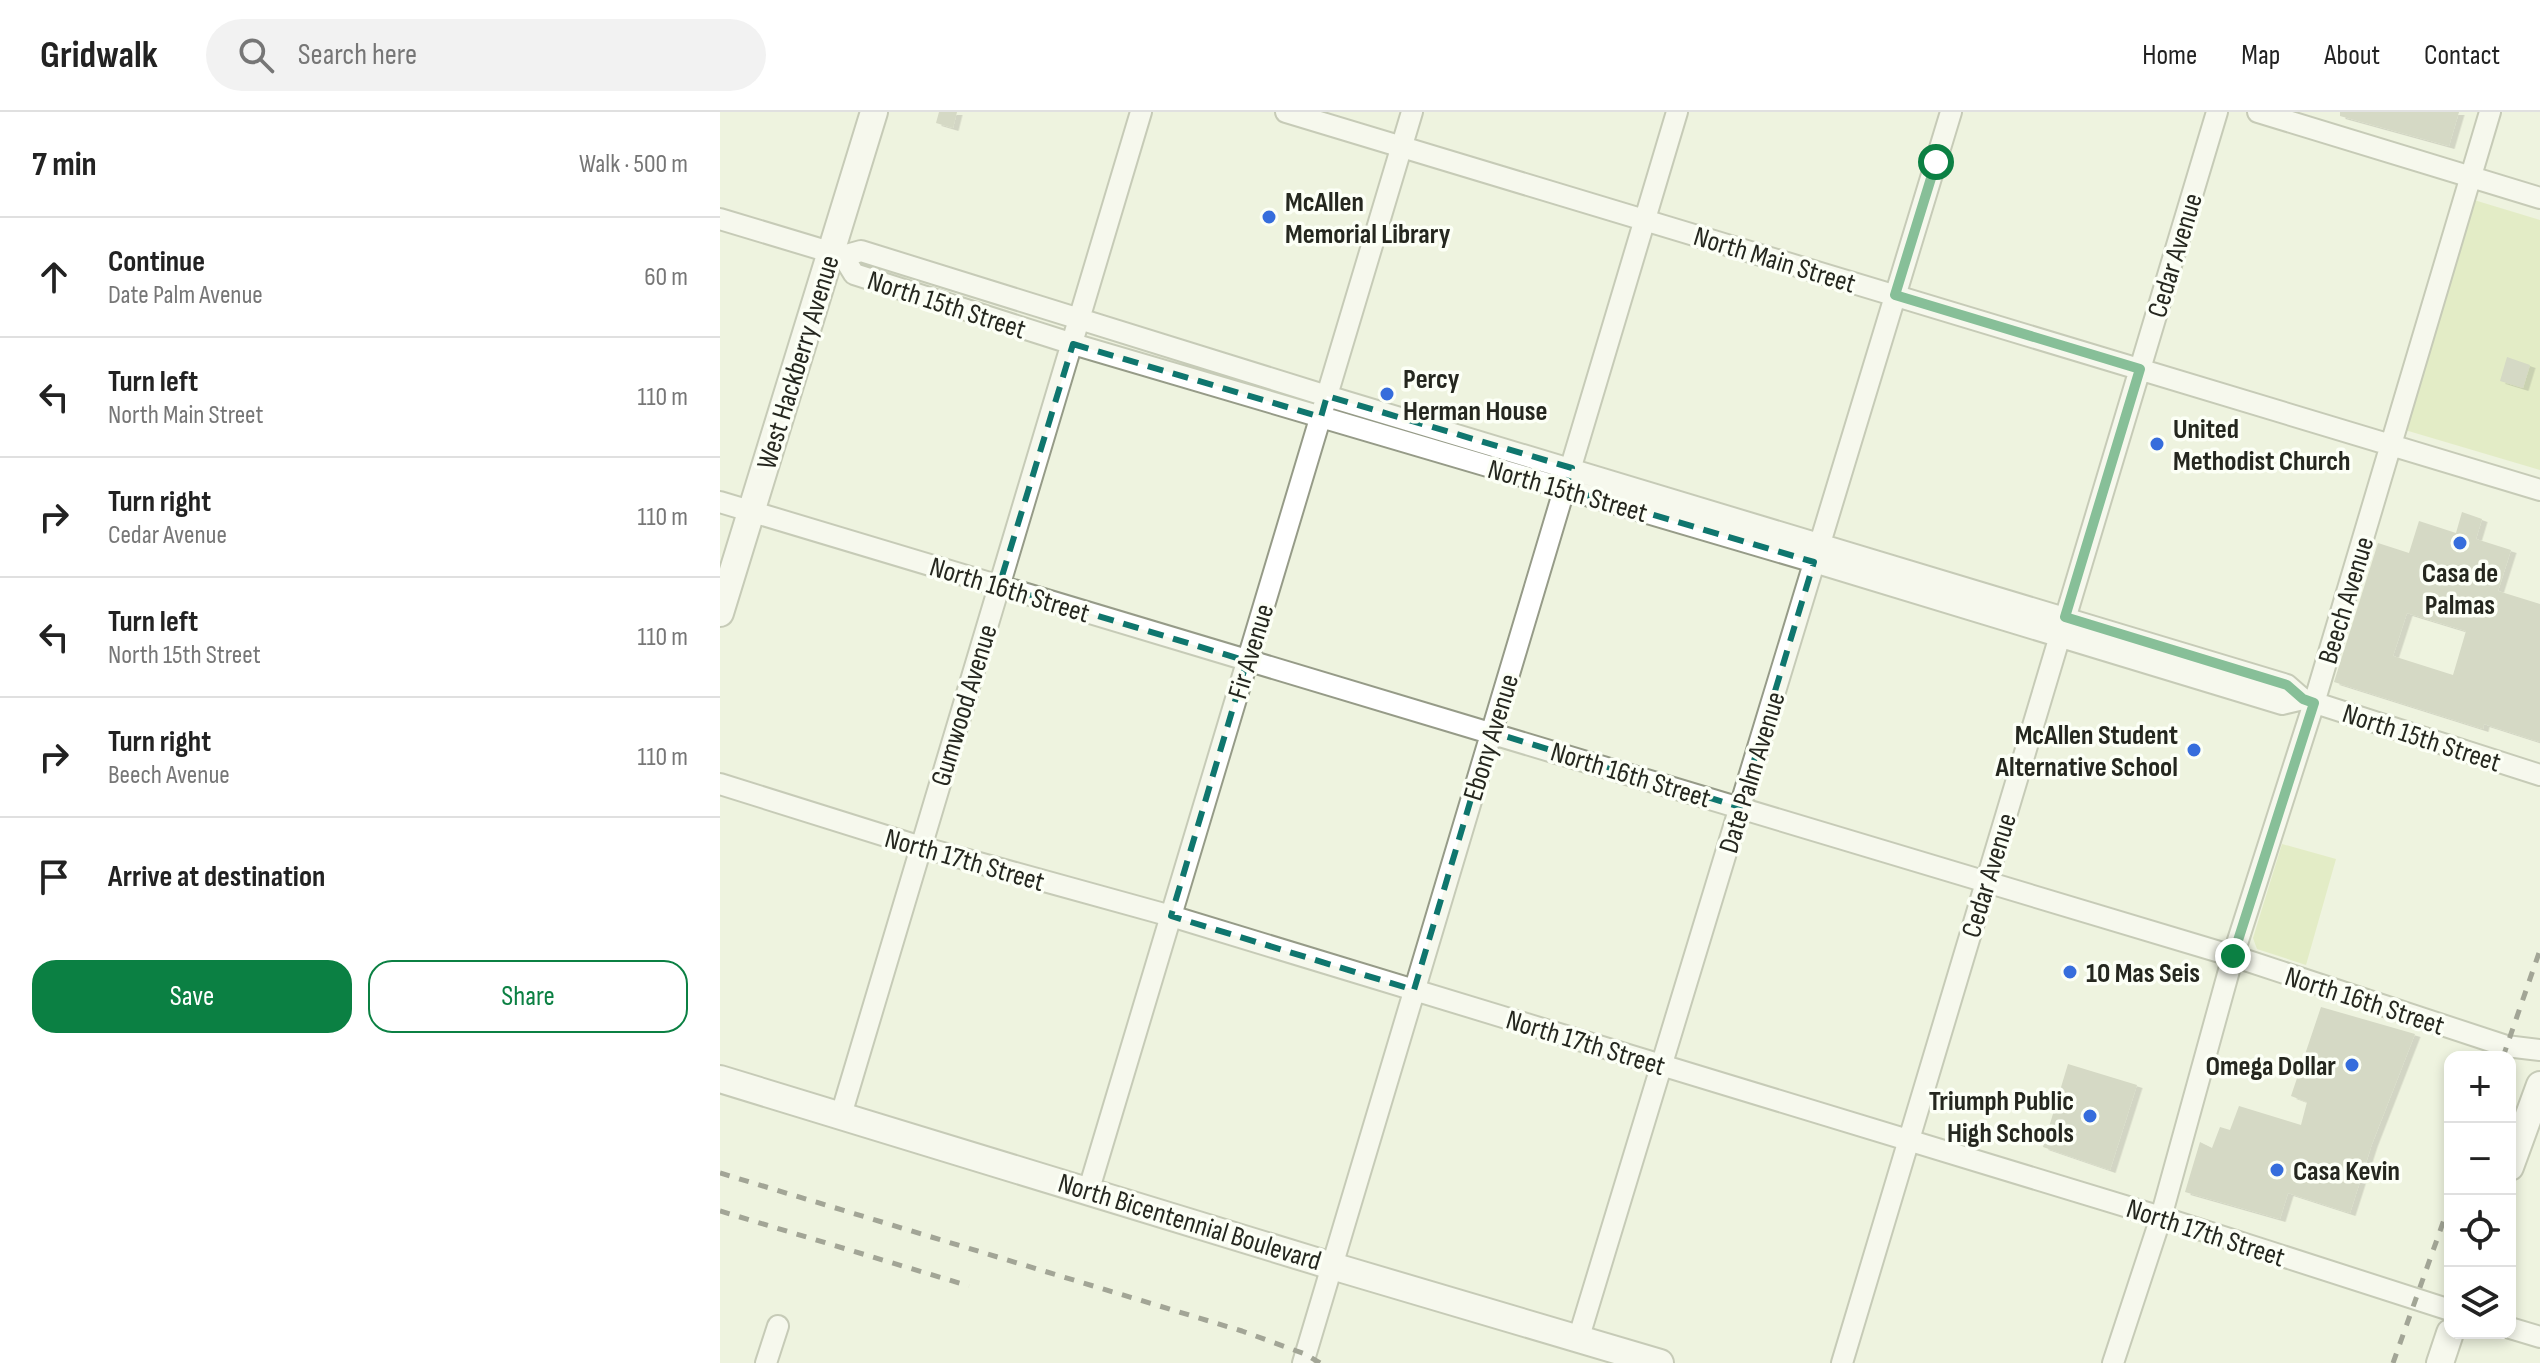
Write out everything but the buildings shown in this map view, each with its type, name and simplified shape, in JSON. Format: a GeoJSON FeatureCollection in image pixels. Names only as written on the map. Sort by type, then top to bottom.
{"type":"FeatureCollection","features":[{"type":"Feature","properties":{"kind":"main road","name":"West Hackberry Avenue"},"geometry":{"type":"LineString","coordinates":[[720,613],[837,254],[874,112]]}},
{"type":"Feature","properties":{"kind":"main road","name":"North Bicentennial Boulevard"},"geometry":{"type":"LineString","coordinates":[[720,1079],[1660,1363]]}},
{"type":"Feature","properties":{"kind":"main road"},"geometry":{"type":"LineString","coordinates":[[2516,1151],[2540,1085]]}},
{"type":"Feature","properties":{"kind":"main road"},"geometry":{"type":"LineString","coordinates":[[2440,1363],[2448,1339]]}},
{"type":"Feature","properties":{"kind":"street","name":"Gumwood Avenue"},"geometry":{"type":"LineString","coordinates":[[841,1115],[1141,112]]}},
{"type":"Feature","properties":{"kind":"street","name":"North Main Street"},"geometry":{"type":"LineString","coordinates":[[1286,112],[2540,490]]}},
{"type":"Feature","properties":{"kind":"street","name":"Fir Avenue"},"geometry":{"type":"LineString","coordinates":[[1089,1189],[1412,112]]}},
{"type":"Feature","properties":{"kind":"street","name":"Ebony Avenue"},"geometry":{"type":"LineString","coordinates":[[1303,1363],[1677,112]]}},
{"type":"Feature","properties":{"kind":"street","name":"Date Palm Avenue"},"geometry":{"type":"LineString","coordinates":[[1578,1340],[1951,112]]}},
{"type":"Feature","properties":{"kind":"street","name":"Cedar Avenue"},"geometry":{"type":"LineString","coordinates":[[1842,1363],[2217,112]]}},
{"type":"Feature","properties":{"kind":"street"},"geometry":{"type":"LineString","coordinates":[[2258,112],[2540,198]]}},
{"type":"Feature","properties":{"kind":"street","name":"Beech Avenue"},"geometry":{"type":"LineString","coordinates":[[2113,1363],[2161,1217],[2233,956],[2490,112]]}},
{"type":"Feature","properties":{"kind":"street","name":"North 15th Street"},"geometry":{"type":"LineString","coordinates":[[720,219],[837,254],[861,251],[1327,396],[1572,468],[1817,553],[2062,627],[2287,685],[2309,701],[2540,775]]}},
{"type":"Feature","properties":{"kind":"street","name":"North 15th Street"},"geometry":{"type":"LineString","coordinates":[[837,254],[854,274],[1073,344],[1565,489],[1817,553]]}},
{"type":"Feature","properties":{"kind":"street","name":"North 16th Street"},"geometry":{"type":"LineString","coordinates":[[720,502],[2233,956],[2506,1046],[2540,1050]]}},
{"type":"Feature","properties":{"kind":"street","name":"North 17th Street"},"geometry":{"type":"LineString","coordinates":[[720,784],[921,847],[1171,916],[1662,1065],[2161,1217],[2444,1308]]}},
{"type":"Feature","properties":{"kind":"street"},"geometry":{"type":"LineString","coordinates":[[766,1363],[778,1326]]}},
{"type":"Feature","properties":{"kind":"street"},"geometry":{"type":"LineString","coordinates":[[2516,1330],[2540,1337]]}},
{"type":"Feature","properties":{"kind":"highlighted area"},"geometry":{"type":"Polygon","coordinates":[[[1073,344],[1321,417],[1327,396],[1572,468],[1565,489],[1814,562],[1740,807],[1491,732],[1414,990],[1171,916],[1247,661],[999,586],[1073,344]]]}},
{"type":"Feature","properties":{"kind":"green space"},"geometry":{"type":"Polygon","coordinates":[[[2474,200],[2540,220],[2540,470],[2405,430],[2474,200]]]}},
{"type":"Feature","properties":{"kind":"green space"},"geometry":{"type":"Polygon","coordinates":[[[2282,844],[2336,859],[2306,965],[2257,949],[2253,938],[2282,844]]]}},
{"type":"Feature","properties":{"kind":"railway"},"geometry":{"type":"LineString","coordinates":[[2505,1051],[2540,950]]}},
{"type":"Feature","properties":{"kind":"railway"},"geometry":{"type":"LineString","coordinates":[[720,1173],[1242,1331],[1305,1354],[1320,1363]]}},
{"type":"Feature","properties":{"kind":"railway"},"geometry":{"type":"LineString","coordinates":[[720,1211],[969,1286]]}},
{"type":"Feature","properties":{"kind":"railway"},"geometry":{"type":"LineString","coordinates":[[2393,1363],[2444,1220]]}},
{"type":"Feature","properties":{"kind":"place","name":"McAllen Memorial Library"},"geometry":{"type":"Point","coordinates":[1269,217]}},
{"type":"Feature","properties":{"kind":"place","name":"Percy Herman House"},"geometry":{"type":"Point","coordinates":[1387,394]}},
{"type":"Feature","properties":{"kind":"place","name":"United Methodist Church"},"geometry":{"type":"Point","coordinates":[2157,444]}},
{"type":"Feature","properties":{"kind":"place","name":"Casa de Palmas"},"geometry":{"type":"Point","coordinates":[2460,543]}},
{"type":"Feature","properties":{"kind":"place","name":"McAllen Student Alternative School"},"geometry":{"type":"Point","coordinates":[2194,750]}},
{"type":"Feature","properties":{"kind":"place","name":"10 Mas Seis"},"geometry":{"type":"Point","coordinates":[2070,972]}},
{"type":"Feature","properties":{"kind":"place","name":"Omega Dollar"},"geometry":{"type":"Point","coordinates":[2352,1065]}},
{"type":"Feature","properties":{"kind":"place","name":"Triumph Public High Schools"},"geometry":{"type":"Point","coordinates":[2090,1116]}},
{"type":"Feature","properties":{"kind":"place","name":"Casa Kevin"},"geometry":{"type":"Point","coordinates":[2277,1170]}},
{"type":"Feature","properties":{"kind":"route"},"geometry":{"type":"LineString","coordinates":[[1936,162],[1895,295],[2140,369],[2065,617],[2287,685],[2303,699],[2314,703],[2233,956]]}}]}
